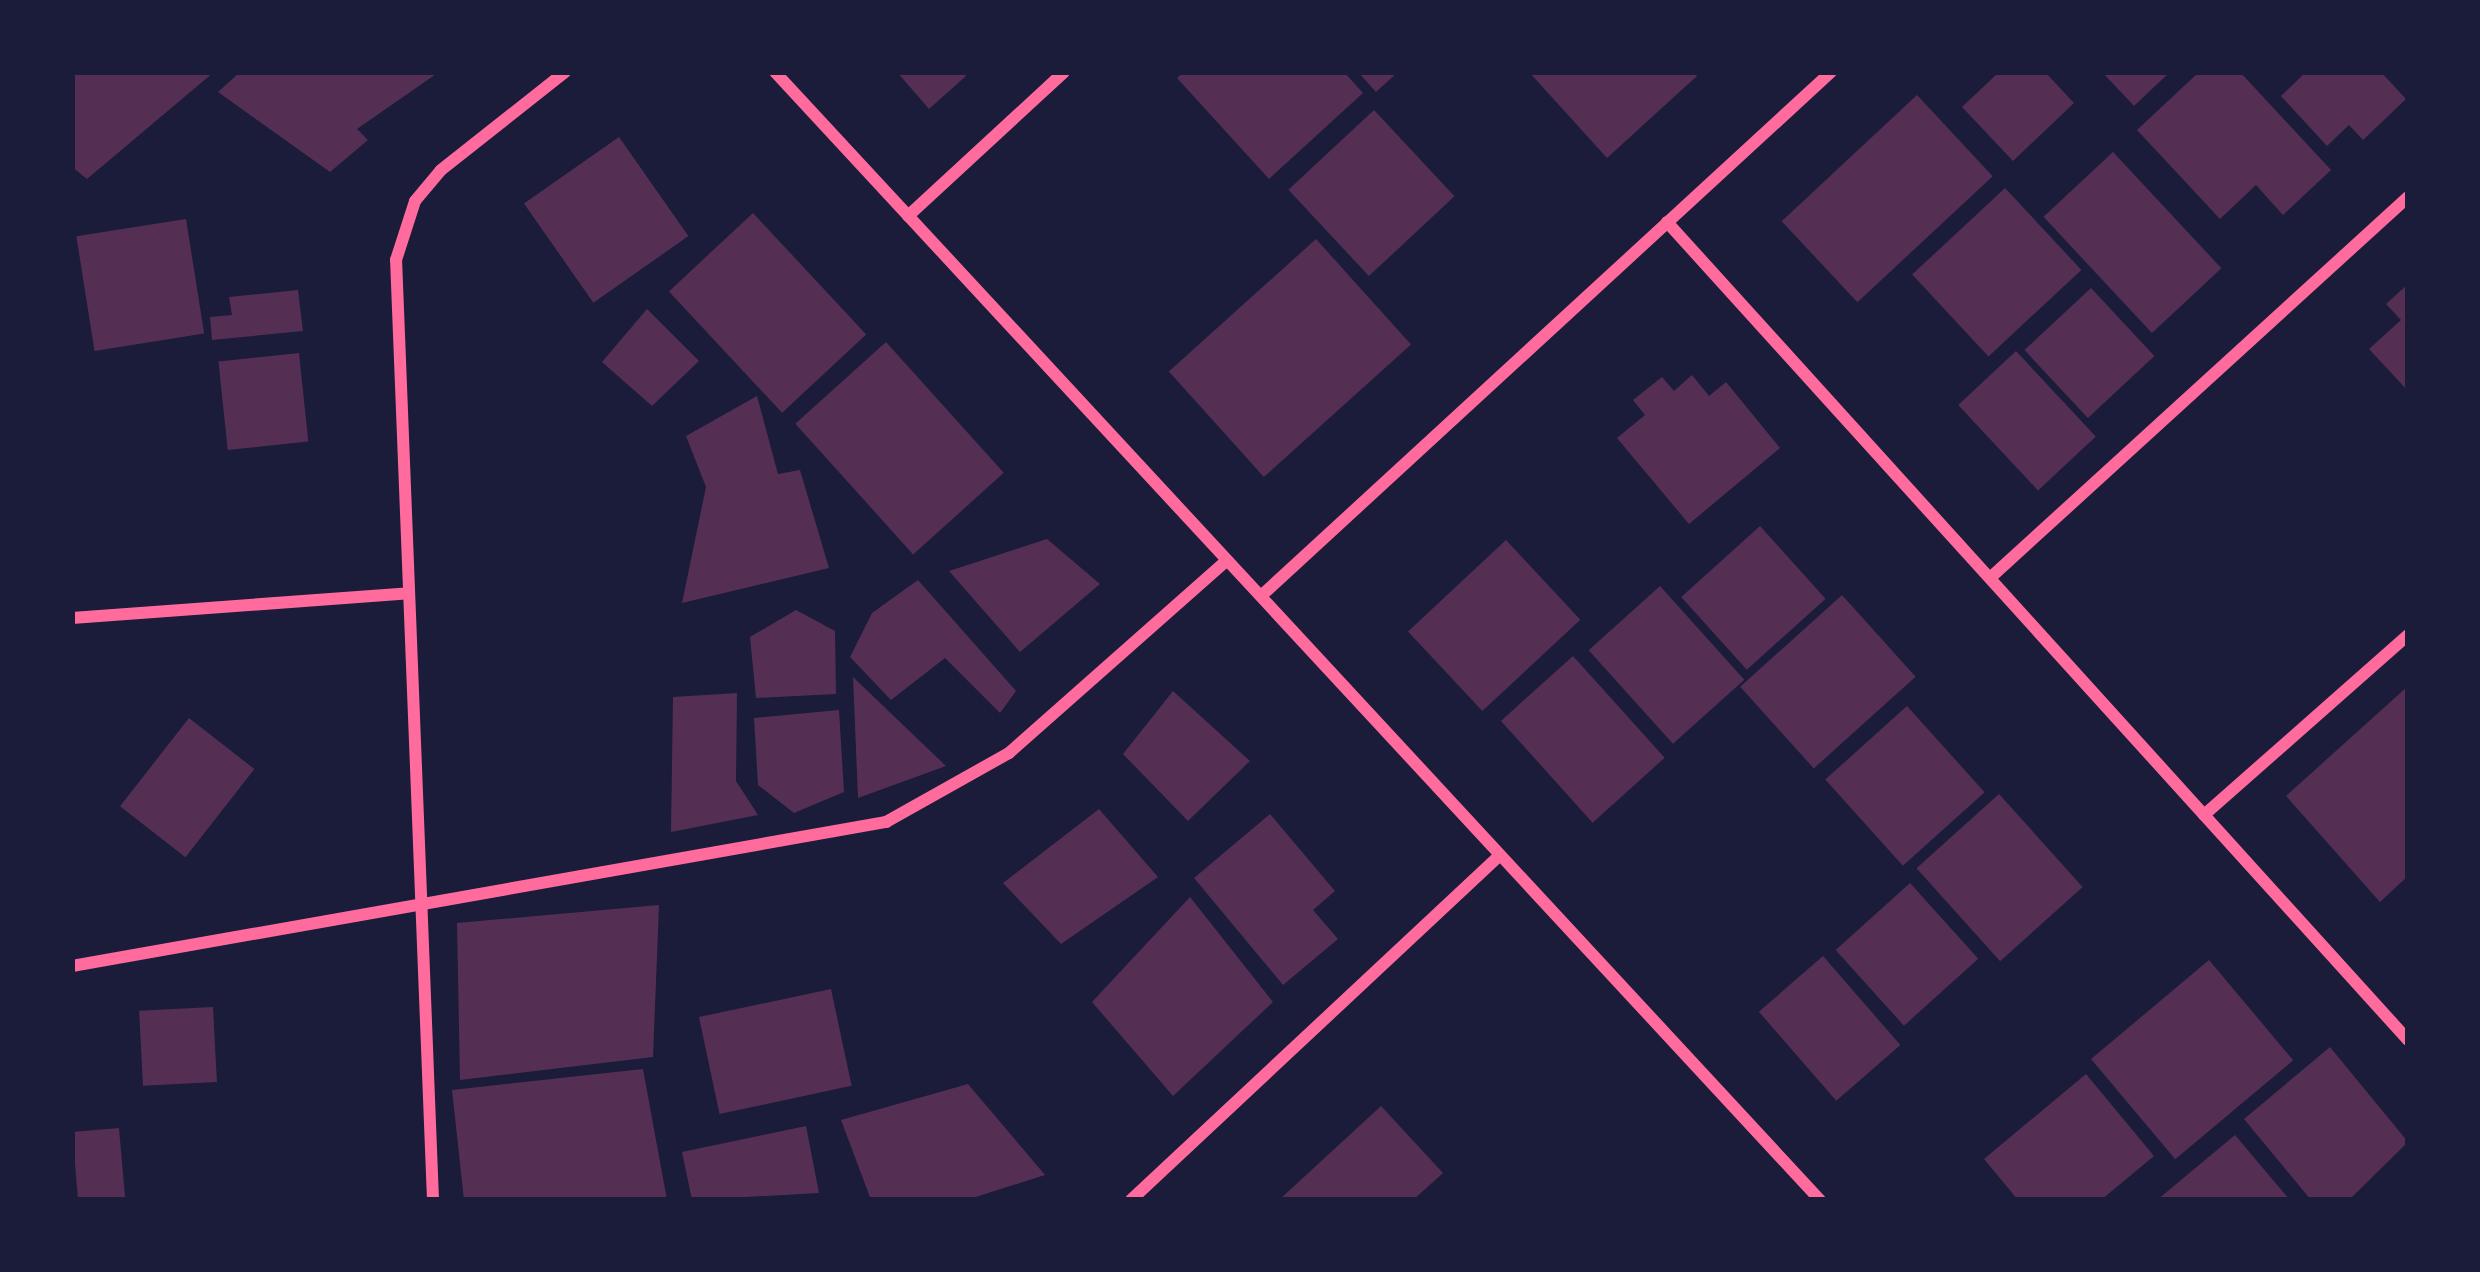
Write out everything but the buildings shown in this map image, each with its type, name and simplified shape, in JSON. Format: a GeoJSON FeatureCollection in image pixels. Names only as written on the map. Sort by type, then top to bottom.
{"type":"FeatureCollection","features":[{"type":"Feature","properties":{"kind":"street"},"geometry":{"type":"LineString","coordinates":[[433,1200],[403,594],[396,260],[416,201],[442,170],[565,72]]}},
{"type":"Feature","properties":{"kind":"street"},"geometry":{"type":"LineString","coordinates":[[775,72],[1820,1200]]}},
{"type":"Feature","properties":{"kind":"street"},"geometry":{"type":"LineString","coordinates":[[908,216],[1064,72]]}},
{"type":"Feature","properties":{"kind":"street"},"geometry":{"type":"LineString","coordinates":[[1261,596],[1831,72]]}},
{"type":"Feature","properties":{"kind":"street"},"geometry":{"type":"LineString","coordinates":[[1990,578],[2408,196]]}},
{"type":"Feature","properties":{"kind":"street"},"geometry":{"type":"LineString","coordinates":[[1667,222],[2408,1040]]}},
{"type":"Feature","properties":{"kind":"street"},"geometry":{"type":"LineString","coordinates":[[72,966],[418,901],[886,822],[1009,753],[1227,560]]}},
{"type":"Feature","properties":{"kind":"street"},"geometry":{"type":"LineString","coordinates":[[72,617],[403,594]]}},
{"type":"Feature","properties":{"kind":"street"},"geometry":{"type":"LineString","coordinates":[[2204,815],[2408,635]]}},
{"type":"Feature","properties":{"kind":"street"},"geometry":{"type":"LineString","coordinates":[[1131,1200],[1500,855]]}},
{"type":"Feature","properties":{"kind":"street"},"geometry":{"type":"LineString","coordinates":[[1793,1200],[1808,1186]]}}]}
